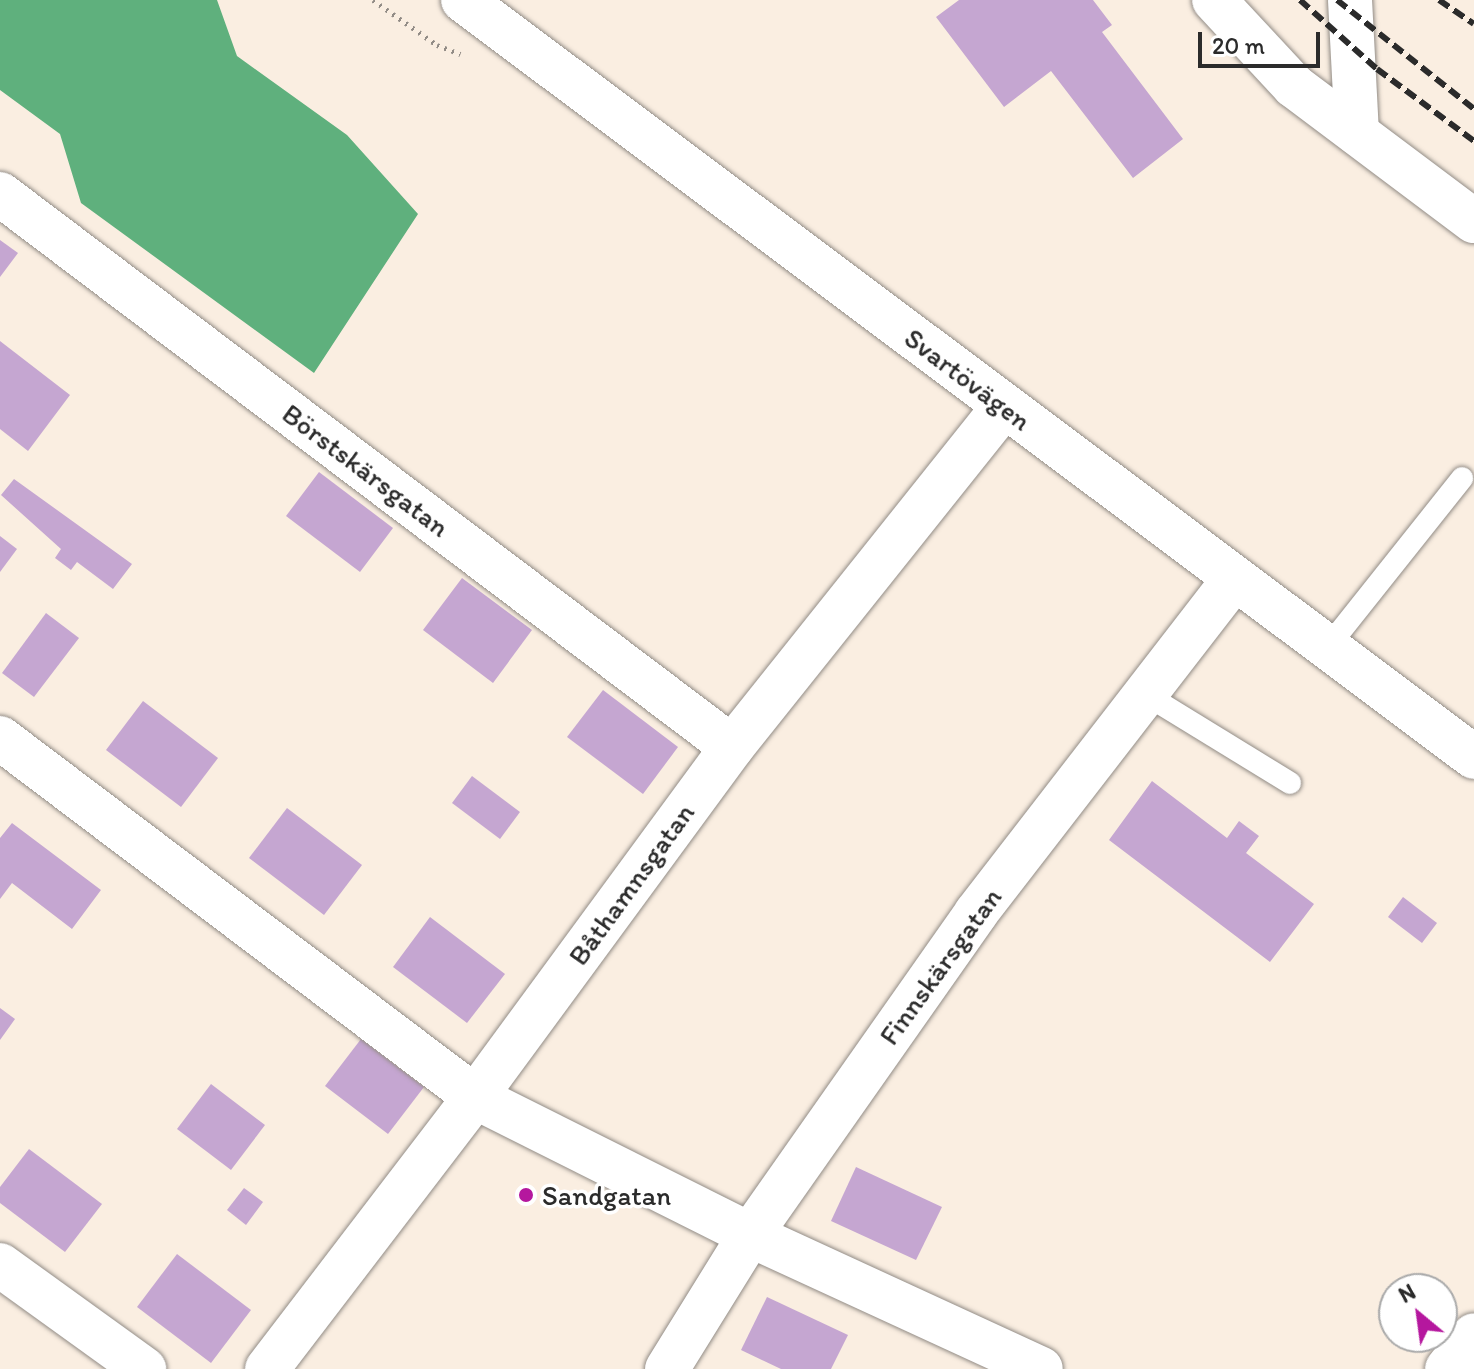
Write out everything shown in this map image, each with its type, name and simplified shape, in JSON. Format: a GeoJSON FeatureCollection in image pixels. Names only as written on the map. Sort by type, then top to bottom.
{"type":"FeatureCollection","features":[{"type":"Feature","properties":{"kind":"street","name":"Svartövägen"},"geometry":{"type":"LineString","coordinates":[[463,0],[1474,757]]}},
{"type":"Feature","properties":{"kind":"street"},"geometry":{"type":"LineString","coordinates":[[1214,0],[1294,86],[1474,221]]}},
{"type":"Feature","properties":{"kind":"street"},"geometry":{"type":"LineString","coordinates":[[1350,0],[1357,133]]}},
{"type":"Feature","properties":{"kind":"street","name":"Börstskärsgatan"},"geometry":{"type":"LineString","coordinates":[[0,194],[732,747]]}},
{"type":"Feature","properties":{"kind":"street","name":"Båthamnsgatan"},"geometry":{"type":"LineString","coordinates":[[267,1369],[475,1097],[732,747],[1004,406]]}},
{"type":"Feature","properties":{"kind":"street","name":"Finnskärsgatan"},"geometry":{"type":"LineString","coordinates":[[667,1369],[750,1235],[976,913],[1235,578]]}},
{"type":"Feature","properties":{"kind":"street"},"geometry":{"type":"LineString","coordinates":[[0,738],[475,1097],[750,1235],[1041,1369]]}},
{"type":"Feature","properties":{"kind":"street"},"geometry":{"type":"LineString","coordinates":[[0,1265],[144,1369]]}},
{"type":"Feature","properties":{"kind":"street"},"geometry":{"type":"LineString","coordinates":[[1447,1369],[1474,1335]]}},
{"type":"Feature","properties":{"kind":"lane"},"geometry":{"type":"LineString","coordinates":[[1327,648],[1462,478]]}},
{"type":"Feature","properties":{"kind":"lane"},"geometry":{"type":"LineString","coordinates":[[1145,694],[1290,783]]}},
{"type":"Feature","properties":{"kind":"path"},"geometry":{"type":"LineString","coordinates":[[373,0],[437,45],[465,56]]}},
{"type":"Feature","properties":{"kind":"green space"},"geometry":{"type":"Polygon","coordinates":[[[0,0],[217,0],[237,56],[347,135],[418,214],[314,373],[81,203],[60,134],[0,90],[0,0]]]}},
{"type":"Feature","properties":{"kind":"building"},"geometry":{"type":"Polygon","coordinates":[[[959,0],[1093,0],[1112,25],[1102,32],[1183,139],[1133,178],[1051,71],[1004,107],[936,17],[959,0]]]}},
{"type":"Feature","properties":{"kind":"building"},"geometry":{"type":"Polygon","coordinates":[[[0,240],[18,253],[0,277],[0,240]]]}},
{"type":"Feature","properties":{"kind":"building"},"geometry":{"type":"Polygon","coordinates":[[[0,341],[70,395],[28,451],[0,429],[0,341]]]}},
{"type":"Feature","properties":{"kind":"building"},"geometry":{"type":"Polygon","coordinates":[[[319,472],[393,528],[360,572],[286,516],[319,472]]]}},
{"type":"Feature","properties":{"kind":"building"},"geometry":{"type":"Polygon","coordinates":[[[14,479],[132,564],[113,589],[77,562],[71,570],[55,558],[61,549],[1,495],[14,479]]]}},
{"type":"Feature","properties":{"kind":"building"},"geometry":{"type":"Polygon","coordinates":[[[0,536],[17,549],[0,572],[0,536]]]}},
{"type":"Feature","properties":{"kind":"building"},"geometry":{"type":"Polygon","coordinates":[[[462,578],[532,630],[493,683],[423,630],[462,578]]]}},
{"type":"Feature","properties":{"kind":"building"},"geometry":{"type":"Polygon","coordinates":[[[46,613],[79,638],[34,697],[2,673],[46,613]]]}},
{"type":"Feature","properties":{"kind":"building"},"geometry":{"type":"Polygon","coordinates":[[[603,690],[678,747],[643,794],[567,737],[603,690]]]}},
{"type":"Feature","properties":{"kind":"building"},"geometry":{"type":"Polygon","coordinates":[[[143,701],[218,758],[181,807],[106,750],[143,701]]]}},
{"type":"Feature","properties":{"kind":"building"},"geometry":{"type":"Polygon","coordinates":[[[472,776],[520,812],[500,839],[452,803],[472,776]]]}},
{"type":"Feature","properties":{"kind":"building"},"geometry":{"type":"Polygon","coordinates":[[[1152,781],[1227,838],[1239,821],[1259,836],[1246,853],[1314,904],[1270,962],[1109,840],[1152,781]]]}},
{"type":"Feature","properties":{"kind":"building"},"geometry":{"type":"Polygon","coordinates":[[[287,808],[362,865],[324,915],[249,858],[287,808]]]}},
{"type":"Feature","properties":{"kind":"building"},"geometry":{"type":"Polygon","coordinates":[[[12,823],[101,890],[72,929],[12,883],[0,899],[0,838],[12,823]]]}},
{"type":"Feature","properties":{"kind":"building"},"geometry":{"type":"Polygon","coordinates":[[[1403,897],[1437,923],[1422,943],[1388,917],[1403,897]]]}},
{"type":"Feature","properties":{"kind":"building"},"geometry":{"type":"Polygon","coordinates":[[[430,917],[505,974],[467,1023],[393,967],[430,917]]]}},
{"type":"Feature","properties":{"kind":"building"},"geometry":{"type":"Polygon","coordinates":[[[0,1008],[15,1019],[0,1040],[0,1008]]]}},
{"type":"Feature","properties":{"kind":"building"},"geometry":{"type":"Polygon","coordinates":[[[361,1039],[424,1087],[388,1134],[325,1086],[361,1039]]]}},
{"type":"Feature","properties":{"kind":"building"},"geometry":{"type":"Polygon","coordinates":[[[211,1084],[265,1125],[231,1170],[177,1129],[211,1084]]]}},
{"type":"Feature","properties":{"kind":"building"},"geometry":{"type":"Polygon","coordinates":[[[29,1149],[102,1204],[65,1252],[0,1203],[0,1187],[29,1149]]]}},
{"type":"Feature","properties":{"kind":"building"},"geometry":{"type":"Polygon","coordinates":[[[856,1167],[942,1207],[916,1260],[831,1221],[856,1167]]]}},
{"type":"Feature","properties":{"kind":"building"},"geometry":{"type":"Polygon","coordinates":[[[244,1188],[263,1202],[246,1225],[227,1210],[244,1188]]]}},
{"type":"Feature","properties":{"kind":"building"},"geometry":{"type":"Polygon","coordinates":[[[177,1254],[251,1310],[211,1363],[137,1307],[177,1254]]]}},
{"type":"Feature","properties":{"kind":"building"},"geometry":{"type":"Polygon","coordinates":[[[767,1297],[848,1335],[831,1369],[781,1369],[741,1350],[767,1297]]]}},
{"type":"Feature","properties":{"kind":"railway"},"geometry":{"type":"LineString","coordinates":[[1300,0],[1377,69],[1474,141]]}},
{"type":"Feature","properties":{"kind":"railway"},"geometry":{"type":"LineString","coordinates":[[1337,0],[1474,109]]}},
{"type":"Feature","properties":{"kind":"railway"},"geometry":{"type":"LineString","coordinates":[[1439,0],[1474,24]]}},
{"type":"Feature","properties":{"kind":"place","name":"Sandgatan"},"geometry":{"type":"Point","coordinates":[526,1195]}}]}
